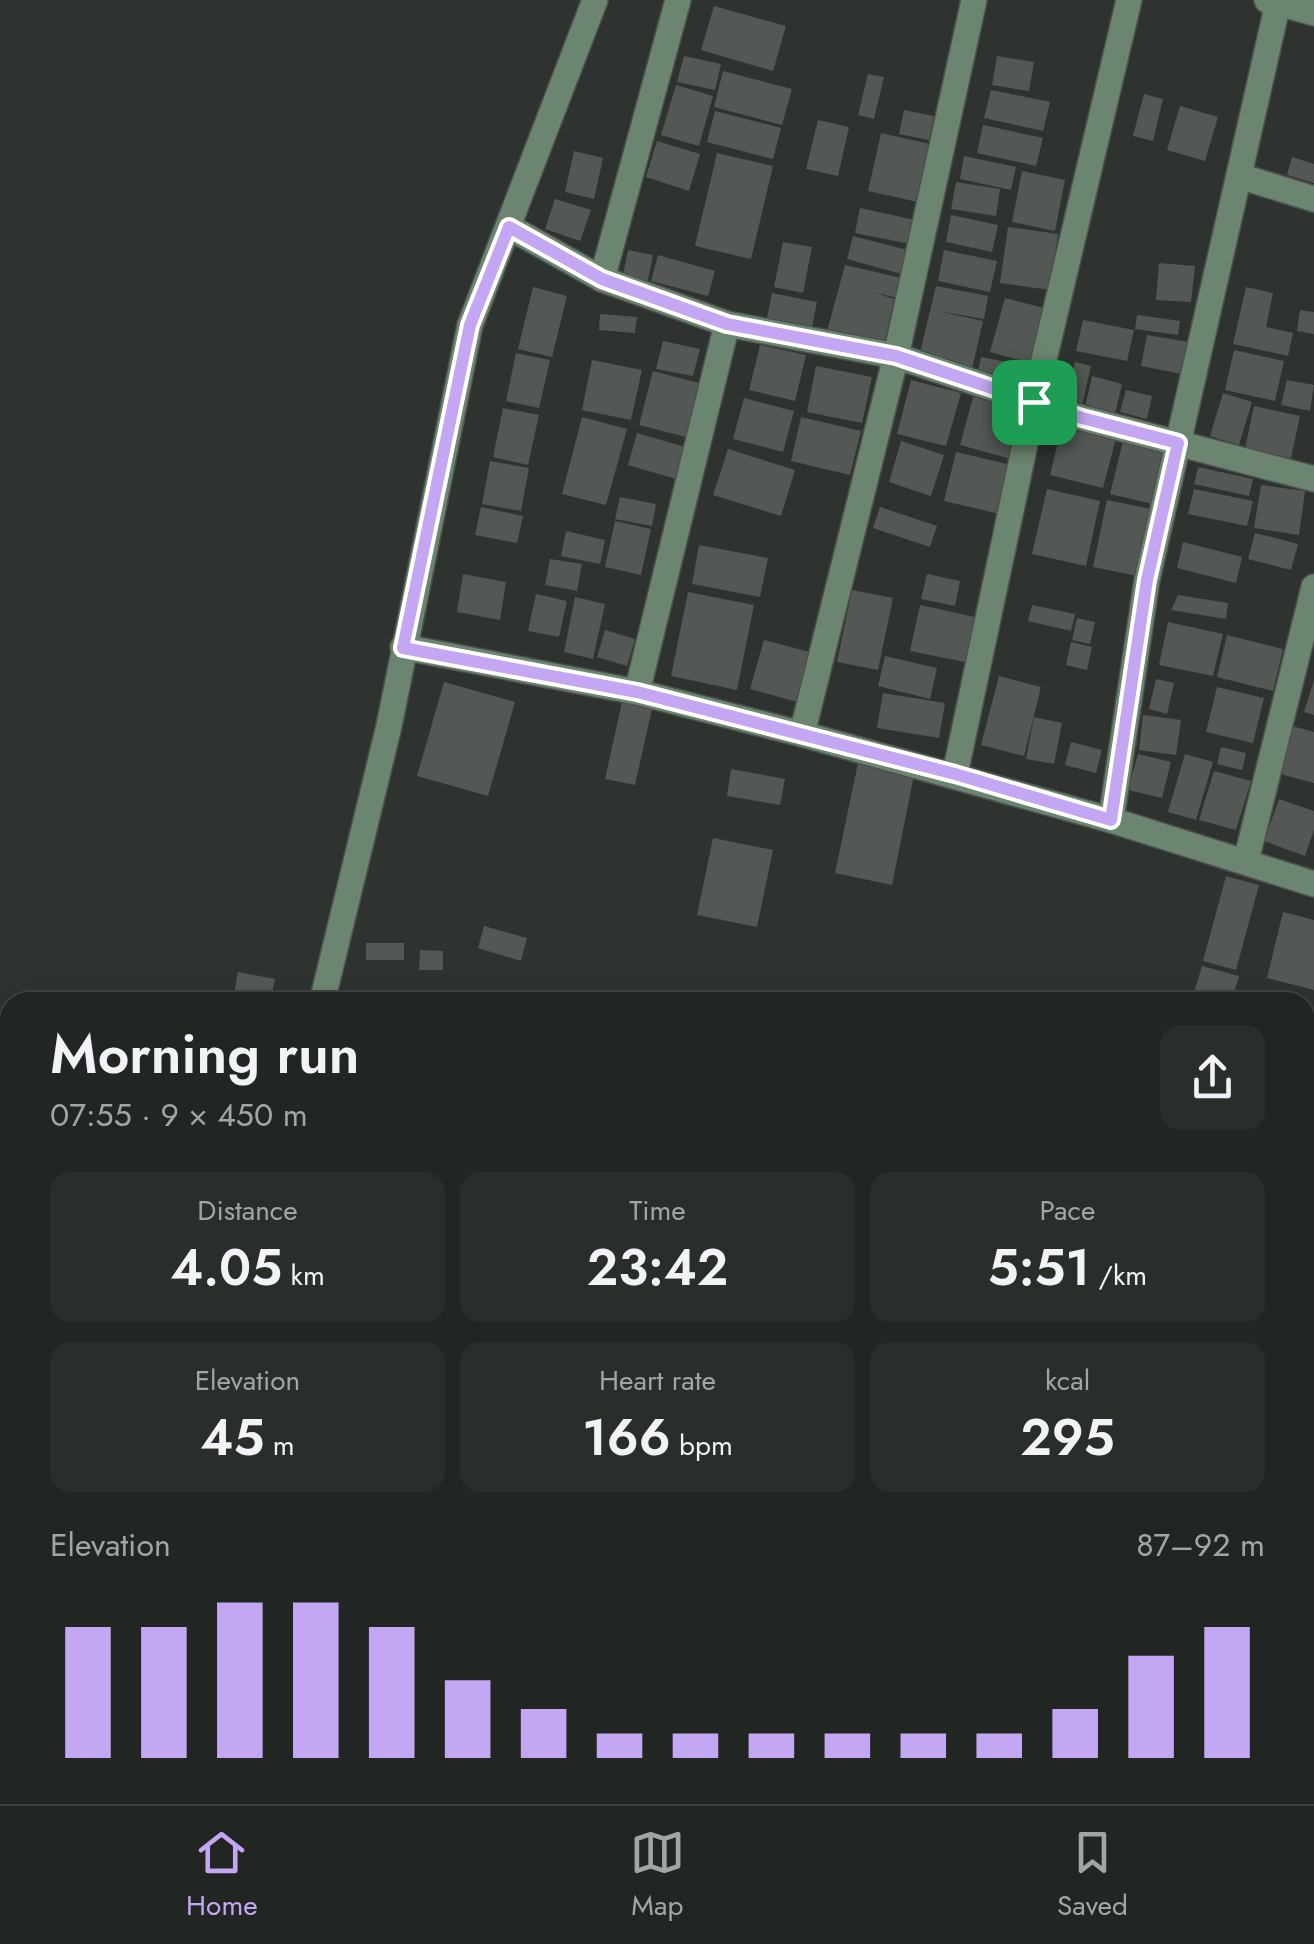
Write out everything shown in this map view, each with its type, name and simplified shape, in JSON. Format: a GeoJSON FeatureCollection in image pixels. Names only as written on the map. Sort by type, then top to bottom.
{"type":"FeatureCollection","features":[{"type":"Feature","properties":{"kind":"street"},"geometry":{"type":"LineString","coordinates":[[324,992],[389,726],[470,325],[595,0]]}},
{"type":"Feature","properties":{"kind":"street"},"geometry":{"type":"LineString","coordinates":[[602,279],[678,0]]}},
{"type":"Feature","properties":{"kind":"street"},"geometry":{"type":"LineString","coordinates":[[802,734],[896,356],[974,0]]}},
{"type":"Feature","properties":{"kind":"street"},"geometry":{"type":"LineString","coordinates":[[955,774],[1034,402],[1129,0]]}},
{"type":"Feature","properties":{"kind":"street"},"geometry":{"type":"LineString","coordinates":[[1111,820],[1147,580],[1239,176],[1273,2],[1314,13]]}},
{"type":"Feature","properties":{"kind":"street"},"geometry":{"type":"LineString","coordinates":[[1239,176],[1314,199]]}},
{"type":"Feature","properties":{"kind":"street"},"geometry":{"type":"LineString","coordinates":[[509,227],[602,279],[727,324],[896,356],[1034,402],[1314,478]]}},
{"type":"Feature","properties":{"kind":"street"},"geometry":{"type":"LineString","coordinates":[[637,692],[727,324]]}},
{"type":"Feature","properties":{"kind":"street"},"geometry":{"type":"LineString","coordinates":[[1246,861],[1314,587]]}},
{"type":"Feature","properties":{"kind":"street"},"geometry":{"type":"LineString","coordinates":[[403,648],[637,692],[802,734],[955,774],[1314,884]]}},
{"type":"Feature","properties":{"kind":"building"},"geometry":{"type":"Polygon","coordinates":[[[714,6],[786,26],[773,71],[701,50],[714,6]]]}},
{"type":"Feature","properties":{"kind":"building"},"geometry":{"type":"Polygon","coordinates":[[[684,56],[721,64],[715,90],[677,82],[684,56]]]}},
{"type":"Feature","properties":{"kind":"building"},"geometry":{"type":"Polygon","coordinates":[[[997,56],[1034,62],[1029,91],[992,85],[997,56]]]}},
{"type":"Feature","properties":{"kind":"building"},"geometry":{"type":"Polygon","coordinates":[[[723,71],[792,89],[782,125],[714,107],[723,71]]]}},
{"type":"Feature","properties":{"kind":"building"},"geometry":{"type":"Polygon","coordinates":[[[868,74],[884,77],[874,119],[858,115],[868,74]]]}},
{"type":"Feature","properties":{"kind":"building"},"geometry":{"type":"Polygon","coordinates":[[[676,85],[713,96],[699,146],[661,135],[676,85]]]}},
{"type":"Feature","properties":{"kind":"building"},"geometry":{"type":"Polygon","coordinates":[[[991,90],[1050,102],[1043,131],[984,118],[991,90]]]}},
{"type":"Feature","properties":{"kind":"building"},"geometry":{"type":"Polygon","coordinates":[[[1144,94],[1163,99],[1153,141],[1133,136],[1144,94]]]}},
{"type":"Feature","properties":{"kind":"building"},"geometry":{"type":"Polygon","coordinates":[[[1180,106],[1218,117],[1205,161],[1167,150],[1180,106]]]}},
{"type":"Feature","properties":{"kind":"building"},"geometry":{"type":"Polygon","coordinates":[[[904,110],[934,116],[929,140],[899,134],[904,110]]]}},
{"type":"Feature","properties":{"kind":"building"},"geometry":{"type":"Polygon","coordinates":[[[715,111],[781,128],[773,159],[707,142],[715,111]]]}},
{"type":"Feature","properties":{"kind":"building"},"geometry":{"type":"Polygon","coordinates":[[[818,120],[849,127],[838,176],[806,169],[818,120]]]}},
{"type":"Feature","properties":{"kind":"building"},"geometry":{"type":"Polygon","coordinates":[[[983,125],[1043,138],[1036,166],[977,153],[983,125]]]}},
{"type":"Feature","properties":{"kind":"building"},"geometry":{"type":"Polygon","coordinates":[[[881,133],[935,145],[922,203],[868,191],[881,133]]]}},
{"type":"Feature","properties":{"kind":"building"},"geometry":{"type":"Polygon","coordinates":[[[657,141],[700,154],[689,191],[646,177],[657,141]]]}},
{"type":"Feature","properties":{"kind":"building"},"geometry":{"type":"Polygon","coordinates":[[[574,151],[603,158],[594,199],[565,192],[574,151]]]}},
{"type":"Feature","properties":{"kind":"building"},"geometry":{"type":"Polygon","coordinates":[[[717,153],[773,166],[751,259],[695,246],[717,153]]]}},
{"type":"Feature","properties":{"kind":"building"},"geometry":{"type":"Polygon","coordinates":[[[964,156],[1016,167],[1011,190],[960,179],[964,156]]]}},
{"type":"Feature","properties":{"kind":"building"},"geometry":{"type":"Polygon","coordinates":[[[1292,157],[1314,164],[1314,183],[1287,175],[1292,157]]]}},
{"type":"Feature","properties":{"kind":"building"},"geometry":{"type":"Polygon","coordinates":[[[1022,171],[1065,180],[1055,231],[1012,222],[1022,171]]]}},
{"type":"Feature","properties":{"kind":"building"},"geometry":{"type":"Polygon","coordinates":[[[956,182],[1000,189],[996,216],[951,209],[956,182]]]}},
{"type":"Feature","properties":{"kind":"building"},"geometry":{"type":"Polygon","coordinates":[[[555,199],[591,210],[580,241],[545,229],[555,199]]]}},
{"type":"Feature","properties":{"kind":"building"},"geometry":{"type":"Polygon","coordinates":[[[860,208],[915,220],[910,244],[855,233],[860,208]]]}},
{"type":"Feature","properties":{"kind":"building"},"geometry":{"type":"Polygon","coordinates":[[[951,215],[998,225],[992,252],[946,242],[951,215]]]}},
{"type":"Feature","properties":{"kind":"building"},"geometry":{"type":"Polygon","coordinates":[[[1008,227],[1058,234],[1050,290],[1000,283],[1008,227]]]}},
{"type":"Feature","properties":{"kind":"building"},"geometry":{"type":"Polygon","coordinates":[[[853,236],[907,250],[901,274],[847,259],[853,236]]]}},
{"type":"Feature","properties":{"kind":"building"},"geometry":{"type":"Polygon","coordinates":[[[783,242],[812,247],[803,293],[774,287],[783,242]]]}},
{"type":"Feature","properties":{"kind":"building"},"geometry":{"type":"Polygon","coordinates":[[[628,250],[653,255],[647,285],[622,280],[628,250]]]}},
{"type":"Feature","properties":{"kind":"building"},"geometry":{"type":"Polygon","coordinates":[[[944,250],[997,261],[990,292],[938,281],[944,250]]]}},
{"type":"Feature","properties":{"kind":"building"},"geometry":{"type":"Polygon","coordinates":[[[658,255],[715,271],[708,296],[651,281],[658,255]]]}},
{"type":"Feature","properties":{"kind":"building"},"geometry":{"type":"Polygon","coordinates":[[[1159,263],[1195,266],[1191,302],[1156,300],[1159,263]]]}},
{"type":"Feature","properties":{"kind":"building"},"geometry":{"type":"Polygon","coordinates":[[[845,265],[906,279],[901,299],[873,292],[894,299],[883,349],[826,335],[845,265]]]}},
{"type":"Feature","properties":{"kind":"building"},"geometry":{"type":"Polygon","coordinates":[[[936,286],[988,296],[984,319],[937,311],[983,321],[972,369],[919,357],[936,286]]]}},
{"type":"Feature","properties":{"kind":"building"},"geometry":{"type":"Polygon","coordinates":[[[533,287],[567,296],[552,357],[518,349],[533,287]]]}},
{"type":"Feature","properties":{"kind":"building"},"geometry":{"type":"Polygon","coordinates":[[[1246,287],[1273,293],[1266,327],[1293,333],[1288,356],[1233,344],[1246,287]]]}},
{"type":"Feature","properties":{"kind":"building"},"geometry":{"type":"Polygon","coordinates":[[[772,293],[817,302],[811,332],[766,322],[772,293]]]}},
{"type":"Feature","properties":{"kind":"building"},"geometry":{"type":"Polygon","coordinates":[[[1005,298],[1048,309],[1034,364],[990,352],[1005,298]]]}},
{"type":"Feature","properties":{"kind":"building"},"geometry":{"type":"Polygon","coordinates":[[[1300,310],[1314,312],[1314,334],[1297,331],[1300,310]]]}},
{"type":"Feature","properties":{"kind":"building"},"geometry":{"type":"Polygon","coordinates":[[[600,314],[637,317],[635,333],[599,330],[600,314]]]}},
{"type":"Feature","properties":{"kind":"building"},"geometry":{"type":"Polygon","coordinates":[[[1137,315],[1180,321],[1178,335],[1135,329],[1137,315]]]}},
{"type":"Feature","properties":{"kind":"building"},"geometry":{"type":"Polygon","coordinates":[[[1083,320],[1134,330],[1127,361],[1076,351],[1083,320]]]}},
{"type":"Feature","properties":{"kind":"building"},"geometry":{"type":"Polygon","coordinates":[[[1147,335],[1189,342],[1182,374],[1141,366],[1147,335]]]}},
{"type":"Feature","properties":{"kind":"building"},"geometry":{"type":"Polygon","coordinates":[[[663,341],[700,349],[693,376],[656,369],[663,341]]]}},
{"type":"Feature","properties":{"kind":"building"},"geometry":{"type":"Polygon","coordinates":[[[760,345],[806,355],[795,401],[749,390],[760,345]]]}},
{"type":"Feature","properties":{"kind":"building"},"geometry":{"type":"Polygon","coordinates":[[[1234,350],[1284,361],[1275,401],[1225,390],[1234,350]]]}},
{"type":"Feature","properties":{"kind":"building"},"geometry":{"type":"Polygon","coordinates":[[[516,353],[550,360],[539,408],[506,401],[516,353]]]}},
{"type":"Feature","properties":{"kind":"building"},"geometry":{"type":"Polygon","coordinates":[[[981,357],[1022,365],[1018,390],[976,381],[981,357]]]}},
{"type":"Feature","properties":{"kind":"building"},"geometry":{"type":"Polygon","coordinates":[[[592,360],[642,370],[631,420],[582,410],[592,360]]]}},
{"type":"Feature","properties":{"kind":"building"},"geometry":{"type":"Polygon","coordinates":[[[1075,362],[1091,366],[1082,405],[1065,401],[1075,362]]]}},
{"type":"Feature","properties":{"kind":"building"},"geometry":{"type":"Polygon","coordinates":[[[816,366],[872,377],[862,423],[807,412],[816,366]]]}},
{"type":"Feature","properties":{"kind":"building"},"geometry":{"type":"Polygon","coordinates":[[[653,371],[703,384],[690,438],[639,425],[653,371]]]}},
{"type":"Feature","properties":{"kind":"building"},"geometry":{"type":"Polygon","coordinates":[[[1092,376],[1122,384],[1115,414],[1085,407],[1092,376]]]}},
{"type":"Feature","properties":{"kind":"building"},"geometry":{"type":"Polygon","coordinates":[[[911,380],[961,393],[946,446],[897,434],[911,380]]]}},
{"type":"Feature","properties":{"kind":"building"},"geometry":{"type":"Polygon","coordinates":[[[1287,380],[1314,385],[1310,411],[1281,405],[1287,380]]]}},
{"type":"Feature","properties":{"kind":"building"},"geometry":{"type":"Polygon","coordinates":[[[1126,390],[1152,396],[1147,419],[1120,412],[1126,390]]]}},
{"type":"Feature","properties":{"kind":"building"},"geometry":{"type":"Polygon","coordinates":[[[1223,393],[1252,402],[1239,445],[1210,436],[1223,393]]]}},
{"type":"Feature","properties":{"kind":"building"},"geometry":{"type":"Polygon","coordinates":[[[973,397],[1025,411],[1011,459],[960,445],[973,397]]]}},
{"type":"Feature","properties":{"kind":"building"},"geometry":{"type":"Polygon","coordinates":[[[744,398],[794,411],[783,452],[733,439],[744,398]]]}},
{"type":"Feature","properties":{"kind":"building"},"geometry":{"type":"Polygon","coordinates":[[[1254,406],[1300,416],[1291,458],[1245,449],[1254,406]]]}},
{"type":"Feature","properties":{"kind":"building"},"geometry":{"type":"Polygon","coordinates":[[[503,408],[539,415],[528,465],[493,457],[503,408]]]}},
{"type":"Feature","properties":{"kind":"building"},"geometry":{"type":"Polygon","coordinates":[[[582,417],[627,429],[606,505],[562,494],[582,417]]]}},
{"type":"Feature","properties":{"kind":"building"},"geometry":{"type":"Polygon","coordinates":[[[801,417],[861,431],[850,475],[791,461],[801,417]]]}},
{"type":"Feature","properties":{"kind":"building"},"geometry":{"type":"Polygon","coordinates":[[[1062,425],[1116,438],[1103,488],[1050,475],[1062,425]]]}},
{"type":"Feature","properties":{"kind":"building"},"geometry":{"type":"Polygon","coordinates":[[[637,433],[685,447],[676,479],[628,465],[637,433]]]}},
{"type":"Feature","properties":{"kind":"building"},"geometry":{"type":"Polygon","coordinates":[[[901,441],[944,455],[931,496],[889,482],[901,441]]]}},
{"type":"Feature","properties":{"kind":"building"},"geometry":{"type":"Polygon","coordinates":[[[1123,441],[1166,451],[1153,504],[1110,494],[1123,441]]]}},
{"type":"Feature","properties":{"kind":"building"},"geometry":{"type":"Polygon","coordinates":[[[728,449],[795,470],[781,516],[713,495],[728,449]]]}},
{"type":"Feature","properties":{"kind":"building"},"geometry":{"type":"Polygon","coordinates":[[[956,452],[1016,466],[1004,515],[944,501],[956,452]]]}},
{"type":"Feature","properties":{"kind":"building"},"geometry":{"type":"Polygon","coordinates":[[[490,461],[529,468],[521,511],[482,504],[490,461]]]}},
{"type":"Feature","properties":{"kind":"building"},"geometry":{"type":"Polygon","coordinates":[[[1198,467],[1253,479],[1249,496],[1194,484],[1198,467]]]}},
{"type":"Feature","properties":{"kind":"building"},"geometry":{"type":"Polygon","coordinates":[[[1261,485],[1305,491],[1299,535],[1254,528],[1261,485]]]}},
{"type":"Feature","properties":{"kind":"building"},"geometry":{"type":"Polygon","coordinates":[[[1047,489],[1100,501],[1086,566],[1032,554],[1047,489]]]}},
{"type":"Feature","properties":{"kind":"building"},"geometry":{"type":"Polygon","coordinates":[[[1194,489],[1253,501],[1247,526],[1188,514],[1194,489]]]}},
{"type":"Feature","properties":{"kind":"building"},"geometry":{"type":"Polygon","coordinates":[[[620,497],[656,504],[652,526],[615,519],[620,497]]]}},
{"type":"Feature","properties":{"kind":"building"},"geometry":{"type":"Polygon","coordinates":[[[1107,500],[1152,509],[1138,576],[1093,567],[1107,500]]]}},
{"type":"Feature","properties":{"kind":"building"},"geometry":{"type":"Polygon","coordinates":[[[481,507],[523,516],[517,543],[475,535],[481,507]]]}},
{"type":"Feature","properties":{"kind":"building"},"geometry":{"type":"Polygon","coordinates":[[[880,507],[937,526],[930,547],[873,528],[880,507]]]}},
{"type":"Feature","properties":{"kind":"building"},"geometry":{"type":"Polygon","coordinates":[[[615,521],[651,529],[641,575],[605,567],[615,521]]]}},
{"type":"Feature","properties":{"kind":"building"},"geometry":{"type":"Polygon","coordinates":[[[566,531],[605,540],[600,564],[561,556],[566,531]]]}},
{"type":"Feature","properties":{"kind":"building"},"geometry":{"type":"Polygon","coordinates":[[[1255,533],[1298,544],[1291,570],[1248,559],[1255,533]]]}},
{"type":"Feature","properties":{"kind":"building"},"geometry":{"type":"Polygon","coordinates":[[[1183,542],[1242,557],[1236,583],[1177,568],[1183,542]]]}},
{"type":"Feature","properties":{"kind":"building"},"geometry":{"type":"Polygon","coordinates":[[[699,545],[768,558],[760,597],[692,584],[699,545]]]}},
{"type":"Feature","properties":{"kind":"building"},"geometry":{"type":"Polygon","coordinates":[[[550,559],[582,564],[577,591],[545,585],[550,559]]]}},
{"type":"Feature","properties":{"kind":"building"},"geometry":{"type":"Polygon","coordinates":[[[463,574],[506,582],[500,620],[457,612],[463,574]]]}},
{"type":"Feature","properties":{"kind":"building"},"geometry":{"type":"Polygon","coordinates":[[[927,574],[960,581],[955,606],[921,599],[927,574]]]}},
{"type":"Feature","properties":{"kind":"building"},"geometry":{"type":"Polygon","coordinates":[[[852,590],[893,598],[878,670],[837,662],[852,590]]]}},
{"type":"Feature","properties":{"kind":"building"},"geometry":{"type":"Polygon","coordinates":[[[688,592],[754,605],[737,690],[671,676],[688,592]]]}},
{"type":"Feature","properties":{"kind":"building"},"geometry":{"type":"Polygon","coordinates":[[[536,594],[567,601],[559,637],[528,631],[536,594]]]}},
{"type":"Feature","properties":{"kind":"building"},"geometry":{"type":"Polygon","coordinates":[[[1178,595],[1228,603],[1226,619],[1171,610],[1178,595]]]}},
{"type":"Feature","properties":{"kind":"building"},"geometry":{"type":"Polygon","coordinates":[[[575,597],[605,604],[593,659],[564,652],[575,597]]]}},
{"type":"Feature","properties":{"kind":"building"},"geometry":{"type":"Polygon","coordinates":[[[920,605],[975,617],[965,662],[910,651],[920,605]]]}},
{"type":"Feature","properties":{"kind":"building"},"geometry":{"type":"Polygon","coordinates":[[[1032,605],[1075,614],[1071,631],[1028,621],[1032,605]]]}},
{"type":"Feature","properties":{"kind":"building"},"geometry":{"type":"Polygon","coordinates":[[[1077,618],[1095,622],[1090,644],[1072,640],[1077,618]]]}},
{"type":"Feature","properties":{"kind":"building"},"geometry":{"type":"Polygon","coordinates":[[[1168,622],[1223,634],[1213,676],[1159,665],[1168,622]]]}},
{"type":"Feature","properties":{"kind":"building"},"geometry":{"type":"Polygon","coordinates":[[[605,630],[635,639],[627,666],[597,657],[605,630]]]}},
{"type":"Feature","properties":{"kind":"building"},"geometry":{"type":"Polygon","coordinates":[[[1227,635],[1283,649],[1273,691],[1217,677],[1227,635]]]}},
{"type":"Feature","properties":{"kind":"building"},"geometry":{"type":"Polygon","coordinates":[[[764,640],[810,652],[797,702],[750,689],[764,640]]]}},
{"type":"Feature","properties":{"kind":"building"},"geometry":{"type":"Polygon","coordinates":[[[1071,642],[1092,647],[1087,670],[1066,665],[1071,642]]]}},
{"type":"Feature","properties":{"kind":"building"},"geometry":{"type":"Polygon","coordinates":[[[885,656],[937,668],[930,699],[878,686],[885,656]]]}},
{"type":"Feature","properties":{"kind":"building"},"geometry":{"type":"Polygon","coordinates":[[[999,676],[1041,687],[1024,756],[981,745],[999,676]]]}},
{"type":"Feature","properties":{"kind":"building"},"geometry":{"type":"Polygon","coordinates":[[[1156,679],[1174,683],[1167,714],[1149,709],[1156,679]]]}},
{"type":"Feature","properties":{"kind":"building"},"geometry":{"type":"Polygon","coordinates":[[[1314,680],[1314,715],[1304,712],[1314,680]]]}},
{"type":"Feature","properties":{"kind":"building"},"geometry":{"type":"Polygon","coordinates":[[[444,682],[515,702],[488,796],[417,776],[444,682]]]}},
{"type":"Feature","properties":{"kind":"building"},"geometry":{"type":"Polygon","coordinates":[[[1217,687],[1264,698],[1253,743],[1206,732],[1217,687]]]}},
{"type":"Feature","properties":{"kind":"building"},"geometry":{"type":"Polygon","coordinates":[[[883,693],[945,703],[939,738],[877,728],[883,693]]]}},
{"type":"Feature","properties":{"kind":"building"},"geometry":{"type":"Polygon","coordinates":[[[622,702],[652,709],[635,785],[605,779],[622,702]]]}},
{"type":"Feature","properties":{"kind":"building"},"geometry":{"type":"Polygon","coordinates":[[[1143,715],[1181,720],[1176,755],[1139,750],[1143,715]]]}},
{"type":"Feature","properties":{"kind":"building"},"geometry":{"type":"Polygon","coordinates":[[[1034,717],[1062,723],[1054,764],[1026,759],[1034,717]]]}},
{"type":"Feature","properties":{"kind":"building"},"geometry":{"type":"Polygon","coordinates":[[[1292,726],[1314,732],[1314,783],[1280,774],[1292,726]]]}},
{"type":"Feature","properties":{"kind":"building"},"geometry":{"type":"Polygon","coordinates":[[[1071,742],[1102,750],[1096,773],[1065,765],[1071,742]]]}},
{"type":"Feature","properties":{"kind":"building"},"geometry":{"type":"Polygon","coordinates":[[[1221,747],[1246,753],[1242,770],[1217,764],[1221,747]]]}},
{"type":"Feature","properties":{"kind":"building"},"geometry":{"type":"Polygon","coordinates":[[[1138,754],[1171,762],[1162,798],[1128,790],[1138,754]]]}},
{"type":"Feature","properties":{"kind":"building"},"geometry":{"type":"Polygon","coordinates":[[[1185,754],[1213,762],[1196,820],[1168,812],[1185,754]]]}},
{"type":"Feature","properties":{"kind":"building"},"geometry":{"type":"Polygon","coordinates":[[[858,763],[914,775],[892,885],[835,873],[858,763]]]}},
{"type":"Feature","properties":{"kind":"building"},"geometry":{"type":"Polygon","coordinates":[[[731,769],[785,779],[780,805],[727,796],[731,769]]]}},
{"type":"Feature","properties":{"kind":"building"},"geometry":{"type":"Polygon","coordinates":[[[1214,771],[1251,781],[1236,830],[1199,820],[1214,771]]]}},
{"type":"Feature","properties":{"kind":"building"},"geometry":{"type":"Polygon","coordinates":[[[1279,799],[1314,811],[1314,830],[1305,856],[1264,841],[1279,799]]]}},
{"type":"Feature","properties":{"kind":"building"},"geometry":{"type":"Polygon","coordinates":[[[713,838],[773,850],[757,927],[697,915],[713,838]]]}},
{"type":"Feature","properties":{"kind":"building"},"geometry":{"type":"Polygon","coordinates":[[[1226,876],[1259,885],[1236,970],[1203,961],[1226,876]]]}},
{"type":"Feature","properties":{"kind":"building"},"geometry":{"type":"Polygon","coordinates":[[[1283,912],[1314,920],[1314,990],[1267,978],[1283,912]]]}},
{"type":"Feature","properties":{"kind":"building"},"geometry":{"type":"Polygon","coordinates":[[[484,926],[527,938],[521,961],[478,948],[484,926]]]}},
{"type":"Feature","properties":{"kind":"building"},"geometry":{"type":"Polygon","coordinates":[[[366,943],[404,943],[404,960],[366,960],[366,943]]]}},
{"type":"Feature","properties":{"kind":"building"},"geometry":{"type":"Polygon","coordinates":[[[420,950],[443,951],[443,970],[419,970],[420,950]]]}},
{"type":"Feature","properties":{"kind":"building"},"geometry":{"type":"Polygon","coordinates":[[[1202,966],[1239,976],[1234,992],[1194,992],[1202,966]]]}},
{"type":"Feature","properties":{"kind":"building"},"geometry":{"type":"Polygon","coordinates":[[[238,972],[275,979],[272,992],[234,992],[238,972]]]}},
{"type":"Feature","properties":{"kind":"route"},"geometry":{"type":"LineString","coordinates":[[509,227],[602,279],[727,324],[896,356],[1034,402],[1178,443],[1147,580],[1111,820],[955,774],[637,692],[403,648],[470,325],[509,227]]}}]}
